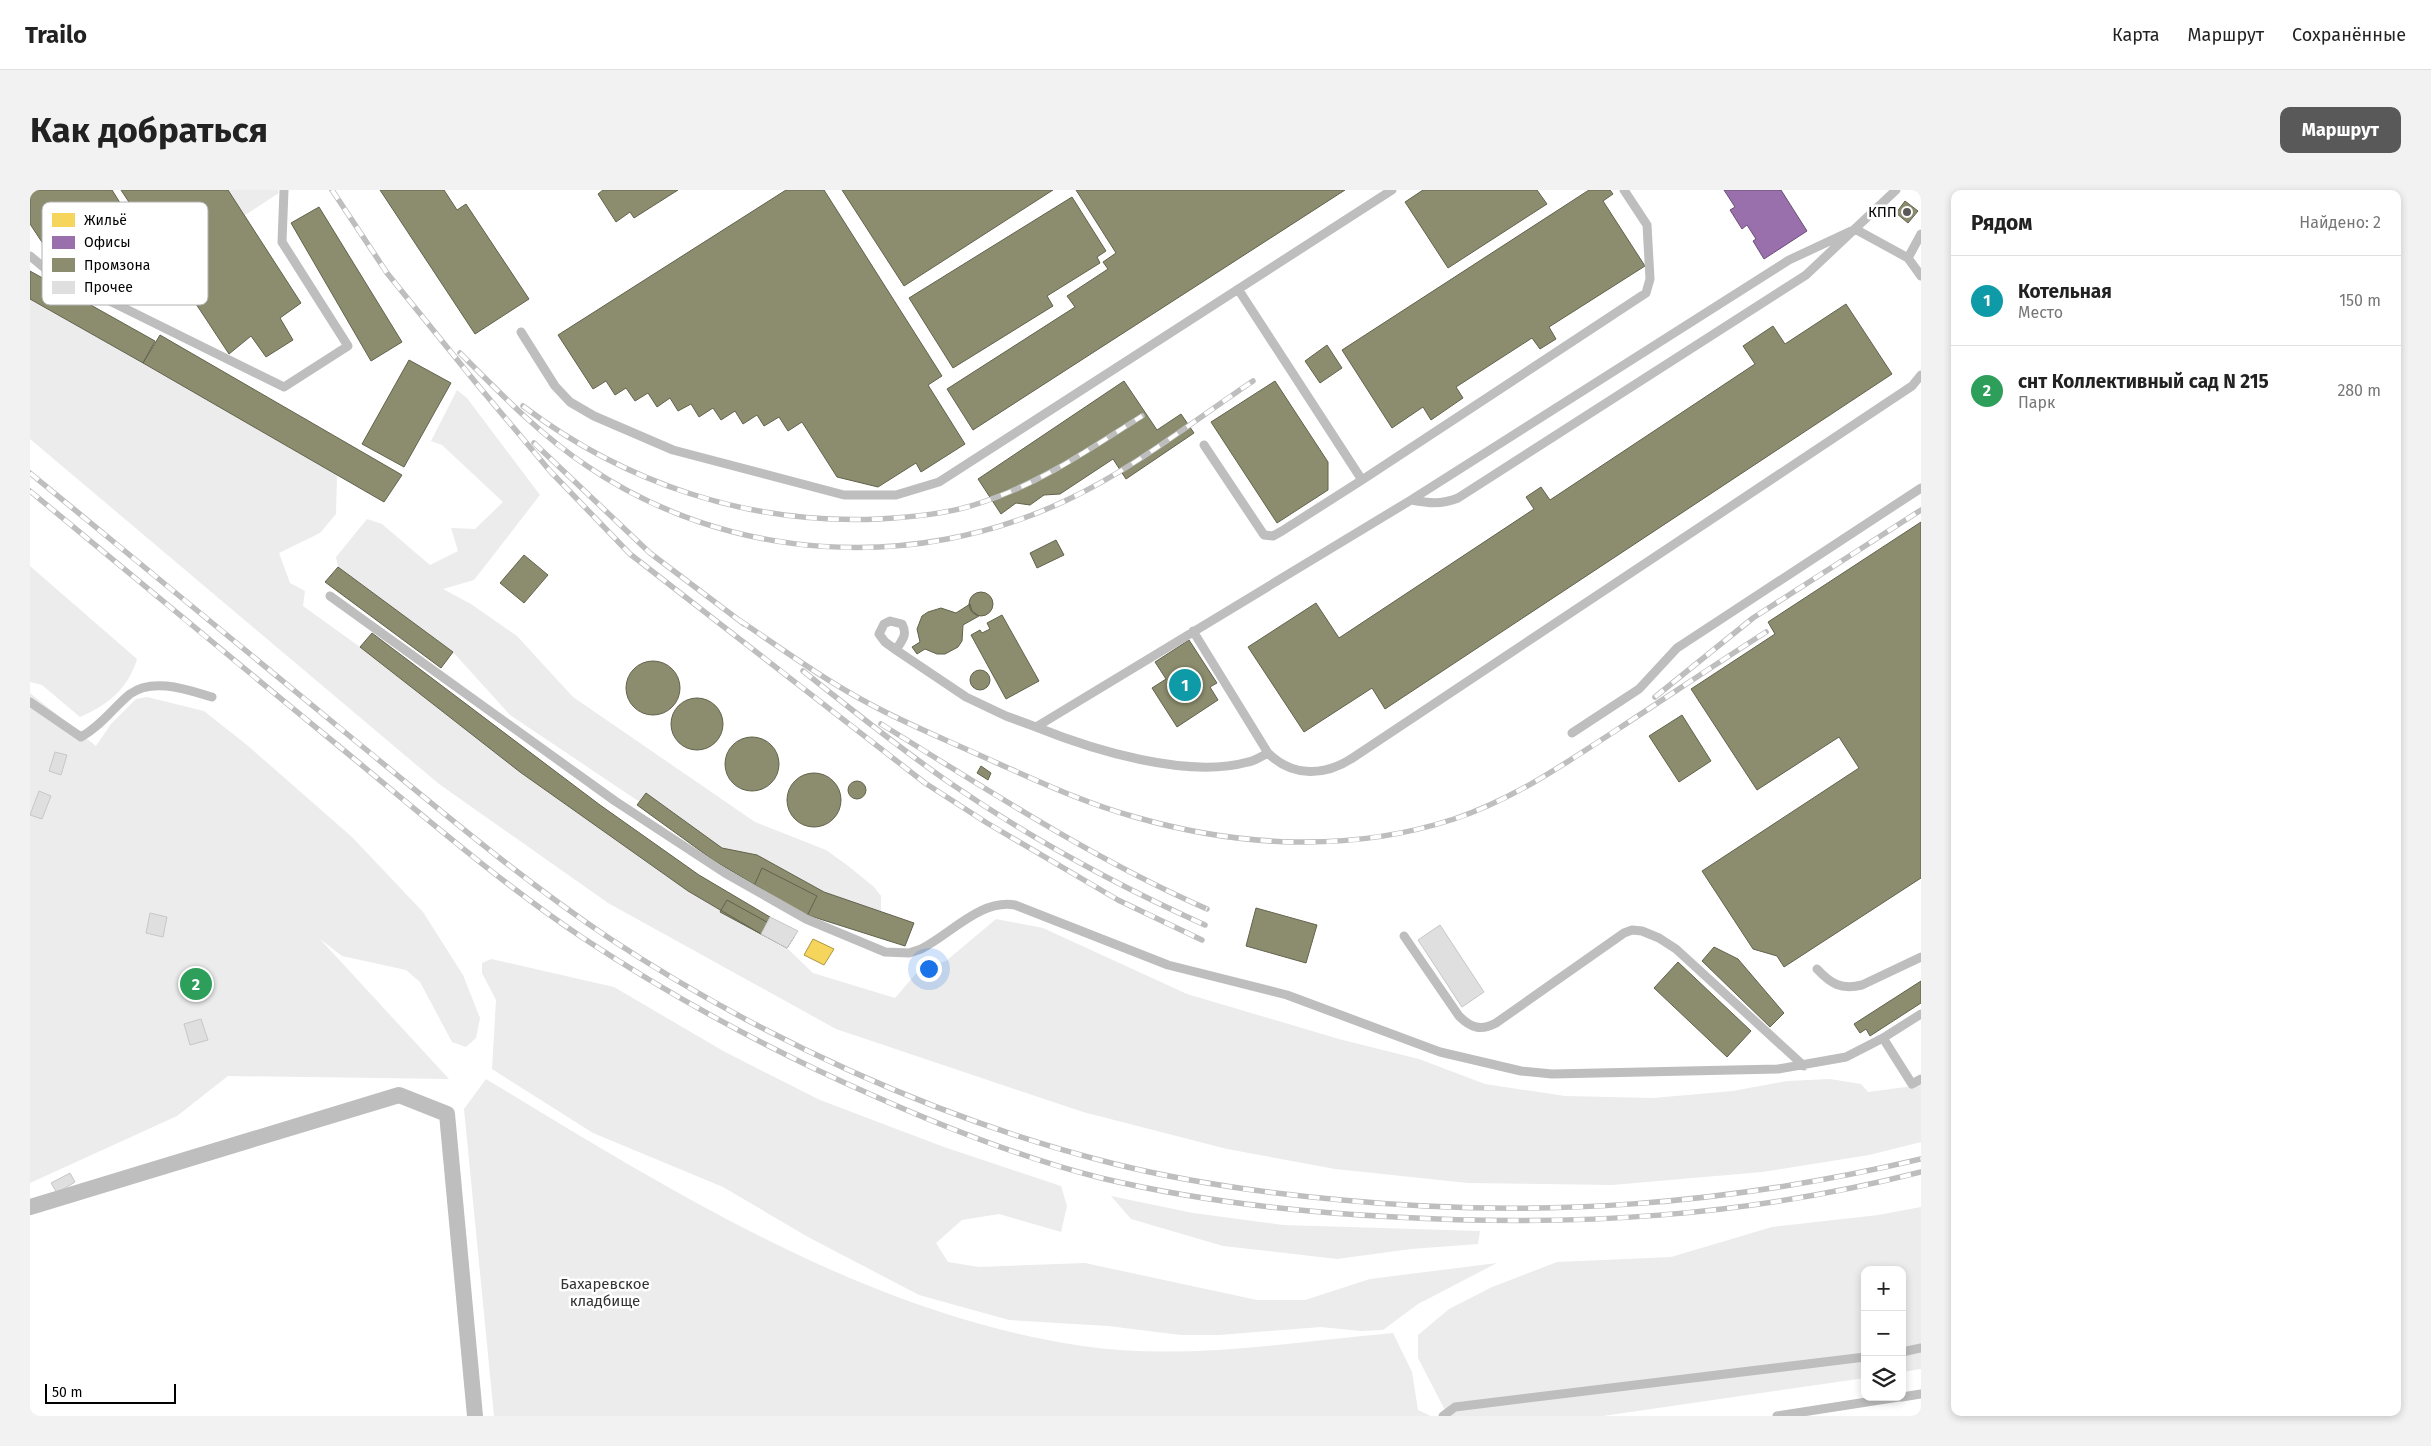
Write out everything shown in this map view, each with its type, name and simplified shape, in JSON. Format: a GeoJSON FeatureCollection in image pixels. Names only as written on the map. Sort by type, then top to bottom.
{"type":"FeatureCollection","features":[{"type":"Feature","properties":{"kind":"street"},"geometry":{"type":"LineString","coordinates":[[30,1208],[399,1095],[447,1114],[475,1416]]}},
{"type":"Feature","properties":{"kind":"lane"},"geometry":{"type":"LineString","coordinates":[[118,305],[284,387],[348,346],[282,242],[284,190]]}},
{"type":"Feature","properties":{"kind":"lane"},"geometry":{"type":"LineString","coordinates":[[521,332],[556,386],[570,402],[594,416],[673,450],[793,482],[844,495],[896,495],[939,482],[1392,190]]}},
{"type":"Feature","properties":{"kind":"lane"},"geometry":{"type":"LineString","coordinates":[[1204,445],[1264,535],[1273,536],[1282,531],[1646,293],[1650,279],[1647,226],[1624,190]]}},
{"type":"Feature","properties":{"kind":"lane"},"geometry":{"type":"LineString","coordinates":[[1410,500],[1433,504],[1446,503],[1458,498],[1806,275],[1896,190]]}},
{"type":"Feature","properties":{"kind":"lane"},"geometry":{"type":"LineString","coordinates":[[1856,229],[1908,258],[1921,276]]}},
{"type":"Feature","properties":{"kind":"lane"},"geometry":{"type":"LineString","coordinates":[[1036,727],[1410,500],[1789,260],[1856,229]]}},
{"type":"Feature","properties":{"kind":"lane"},"geometry":{"type":"LineString","coordinates":[[1908,258],[1921,234]]}},
{"type":"Feature","properties":{"kind":"lane"},"geometry":{"type":"LineString","coordinates":[[30,256],[42,266]]}},
{"type":"Feature","properties":{"kind":"lane"},"geometry":{"type":"LineString","coordinates":[[1238,289],[1362,480]]}},
{"type":"Feature","properties":{"kind":"lane"},"geometry":{"type":"LineString","coordinates":[[1193,631],[1268,753],[1282,764],[1308,773],[1331,769],[1347,762],[1912,386],[1921,376]]}},
{"type":"Feature","properties":{"kind":"lane"},"geometry":{"type":"LineString","coordinates":[[1572,733],[1639,689],[1677,648],[1921,488]]}},
{"type":"Feature","properties":{"kind":"lane"},"geometry":{"type":"LineString","coordinates":[[330,596],[615,800],[725,873],[806,918],[885,952],[909,953],[921,949],[990,906],[1004,903],[1029,909],[1168,966],[1287,995],[1431,1049],[1492,1066],[1552,1074],[1753,1071],[1804,1066],[1846,1057],[1883,1038],[1921,1014]]}},
{"type":"Feature","properties":{"kind":"lane"},"geometry":{"type":"LineString","coordinates":[[896,650],[966,697],[1006,716],[1098,750],[1193,766],[1230,766],[1250,762],[1268,753]]}},
{"type":"Feature","properties":{"kind":"lane"},"geometry":{"type":"LineString","coordinates":[[30,702],[81,736],[94,729],[131,693],[148,686],[181,688],[212,697]]}},
{"type":"Feature","properties":{"kind":"lane"},"geometry":{"type":"LineString","coordinates":[[1404,936],[1459,1016],[1468,1026],[1478,1028],[1496,1023],[1624,933],[1632,930],[1642,931],[1660,938],[1688,958],[1804,1066]]}},
{"type":"Feature","properties":{"kind":"lane"},"geometry":{"type":"LineString","coordinates":[[1817,969],[1834,985],[1852,987],[1871,981],[1921,957]]}},
{"type":"Feature","properties":{"kind":"lane"},"geometry":{"type":"LineString","coordinates":[[1883,1038],[1912,1084],[1921,1079]]}},
{"type":"Feature","properties":{"kind":"lane"},"geometry":{"type":"LineString","coordinates":[[1906,1351],[1921,1348]]}},
{"type":"Feature","properties":{"kind":"lane"},"geometry":{"type":"LineString","coordinates":[[1443,1416],[1455,1407],[1861,1357]]}},
{"type":"Feature","properties":{"kind":"lane"},"geometry":{"type":"LineString","coordinates":[[1906,1396],[1921,1394]]}},
{"type":"Feature","properties":{"kind":"lane"},"geometry":{"type":"LineString","coordinates":[[1777,1416],[1875,1401]]}},
{"type":"Feature","properties":{"kind":"green space"},"geometry":{"type":"Polygon","coordinates":[[[228,190],[278,190],[279,193],[245,215],[228,190]]]}},
{"type":"Feature","properties":{"kind":"green space"},"geometry":{"type":"Polygon","coordinates":[[[30,299],[337,475],[336,514],[320,533],[279,553],[290,583],[305,591],[303,606],[360,647],[520,772],[688,891],[787,948],[813,973],[895,998],[920,969],[946,961],[996,919],[1043,928],[1187,994],[1339,1039],[1419,1059],[1485,1084],[1565,1096],[1653,1098],[1733,1091],[1787,1081],[1830,1079],[1861,1084],[1868,1092],[1921,1085],[1921,1142],[1869,1155],[1762,1172],[1612,1185],[1468,1183],[1335,1169],[1227,1149],[1083,1112],[836,1029],[608,903],[439,784],[30,439],[30,299]]]}},
{"type":"Feature","properties":{"kind":"green space"},"geometry":{"type":"Polygon","coordinates":[[[457,390],[467,398],[540,495],[474,580],[443,589],[471,604],[517,636],[573,697],[755,822],[826,850],[847,865],[874,887],[881,896],[881,919],[738,868],[510,715],[453,652],[338,567],[336,557],[367,519],[382,524],[430,565],[458,551],[451,528],[475,529],[503,502],[442,445],[431,441],[457,390]]]}},
{"type":"Feature","properties":{"kind":"green space"},"geometry":{"type":"Polygon","coordinates":[[[30,566],[137,659],[128,679],[116,695],[80,717],[42,685],[30,682],[30,566]]]}},
{"type":"Feature","properties":{"kind":"green space"},"geometry":{"type":"Polygon","coordinates":[[[30,693],[96,746],[111,724],[136,699],[147,697],[204,711],[247,745],[352,837],[423,912],[463,975],[480,1018],[476,1038],[466,1047],[452,1042],[420,982],[406,970],[342,956],[320,939],[449,1079],[228,1076],[177,1116],[30,1183],[30,693]]]}},
{"type":"Feature","properties":{"kind":"green space"},"geometry":{"type":"Polygon","coordinates":[[[491,959],[614,987],[725,1052],[820,1100],[944,1147],[1061,1186],[1067,1206],[1061,1232],[999,1214],[962,1220],[936,1243],[948,1262],[979,1267],[1085,1263],[1257,1300],[1305,1300],[1370,1279],[1497,1263],[1418,1304],[1383,1330],[1361,1331],[1321,1327],[1219,1335],[1181,1335],[1108,1326],[1009,1320],[919,1295],[808,1237],[723,1187],[593,1133],[492,1069],[496,1000],[482,973],[482,963],[491,959]]]}},
{"type":"Feature","properties":{"kind":"green space","name":"Бахаревское кладбище"},"geometry":{"type":"Polygon","coordinates":[[[486,1079],[698,1204],[846,1277],[923,1306],[1001,1330],[1082,1346],[1120,1350],[1198,1351],[1393,1333],[1412,1372],[1418,1410],[1431,1416],[494,1416],[464,1109],[486,1079]]]}},
{"type":"Feature","properties":{"kind":"green space"},"geometry":{"type":"Polygon","coordinates":[[[1111,1196],[1193,1213],[1283,1225],[1480,1231],[1478,1244],[1411,1249],[1337,1259],[1223,1246],[1131,1219],[1111,1196]]]}},
{"type":"Feature","properties":{"kind":"green space"},"geometry":{"type":"Polygon","coordinates":[[[1921,1207],[1921,1369],[1906,1371],[1906,1266],[1861,1266],[1861,1379],[1603,1416],[1448,1416],[1418,1358],[1418,1335],[1449,1309],[1492,1287],[1557,1262],[1671,1257],[1772,1227],[1878,1215],[1921,1207]]]}},
{"type":"Feature","properties":{"kind":"building: Жильё"},"geometry":{"type":"Polygon","coordinates":[[[813,939],[834,949],[824,965],[804,955],[813,939]]]}},
{"type":"Feature","properties":{"kind":"building: Офисы"},"geometry":{"type":"Polygon","coordinates":[[[1724,190],[1781,190],[1807,231],[1764,259],[1753,241],[1756,239],[1747,225],[1742,229],[1730,210],[1735,207],[1724,190]]]}},
{"type":"Feature","properties":{"kind":"building: Промзона"},"geometry":{"type":"Polygon","coordinates":[[[30,190],[112,190],[120,202],[42,202],[42,242],[30,224],[30,190]]]}},
{"type":"Feature","properties":{"kind":"building: Промзона"},"geometry":{"type":"Polygon","coordinates":[[[121,190],[228,190],[301,303],[280,318],[293,340],[266,357],[251,336],[229,354],[197,305],[208,305],[208,202],[129,202],[121,190]]]}},
{"type":"Feature","properties":{"kind":"building: Промзона"},"geometry":{"type":"Polygon","coordinates":[[[380,190],[444,190],[457,210],[466,204],[529,299],[475,334],[380,190]]]}},
{"type":"Feature","properties":{"kind":"building: Промзона"},"geometry":{"type":"Polygon","coordinates":[[[603,190],[678,190],[634,218],[630,212],[616,222],[598,194],[603,190]]]}},
{"type":"Feature","properties":{"kind":"building: Промзона"},"geometry":{"type":"Polygon","coordinates":[[[786,190],[824,190],[942,376],[928,385],[965,444],[921,472],[916,463],[878,487],[837,477],[802,422],[788,431],[779,417],[764,426],[757,415],[743,424],[735,411],[721,420],[713,408],[699,417],[691,404],[678,411],[670,398],[657,407],[648,393],[635,401],[626,388],[615,395],[606,381],[593,389],[558,335],[786,190]]]}},
{"type":"Feature","properties":{"kind":"building: Промзона"},"geometry":{"type":"Polygon","coordinates":[[[842,190],[1053,190],[904,286],[842,190]]]}},
{"type":"Feature","properties":{"kind":"building: Промзона"},"geometry":{"type":"Polygon","coordinates":[[[1076,190],[1345,190],[973,430],[947,389],[1075,307],[1067,296],[1108,269],[1103,262],[1116,253],[1076,190]]]}},
{"type":"Feature","properties":{"kind":"building: Промзона"},"geometry":{"type":"Polygon","coordinates":[[[1423,190],[1537,190],[1547,204],[1448,268],[1405,202],[1423,190]]]}},
{"type":"Feature","properties":{"kind":"building: Промзона"},"geometry":{"type":"Polygon","coordinates":[[[1589,190],[1610,190],[1613,194],[1603,201],[1645,266],[1549,327],[1556,339],[1540,349],[1532,338],[1456,387],[1463,398],[1431,420],[1423,407],[1392,428],[1342,350],[1589,190]]]}},
{"type":"Feature","properties":{"kind":"building: Промзона"},"geometry":{"type":"Polygon","coordinates":[[[1072,197],[1106,251],[1097,257],[1100,263],[1047,296],[1053,306],[953,368],[909,298],[1072,197]]]}},
{"type":"Feature","properties":{"kind":"building: Промзона","name":"КПП"},"geometry":{"type":"Polygon","coordinates":[[[1905,201],[1918,211],[1908,223],[1896,213],[1905,201]]]}},
{"type":"Feature","properties":{"kind":"building: Промзона"},"geometry":{"type":"Polygon","coordinates":[[[319,207],[402,342],[371,361],[291,223],[319,207]]]}},
{"type":"Feature","properties":{"kind":"building: Промзона"},"geometry":{"type":"Polygon","coordinates":[[[30,271],[42,278],[42,305],[91,305],[155,341],[143,363],[30,299],[30,271]]]}},
{"type":"Feature","properties":{"kind":"building: Промзона"},"geometry":{"type":"Polygon","coordinates":[[[1846,304],[1892,374],[1385,709],[1372,688],[1304,732],[1248,647],[1316,603],[1339,638],[1534,509],[1526,497],[1541,487],[1550,500],[1755,364],[1743,346],[1773,326],[1785,344],[1846,304]]]}},
{"type":"Feature","properties":{"kind":"building: Промзона"},"geometry":{"type":"Polygon","coordinates":[[[160,335],[402,475],[384,502],[143,363],[160,335]]]}},
{"type":"Feature","properties":{"kind":"building: Промзона"},"geometry":{"type":"Polygon","coordinates":[[[1327,345],[1342,368],[1320,383],[1305,361],[1327,345]]]}},
{"type":"Feature","properties":{"kind":"building: Промзона"},"geometry":{"type":"Polygon","coordinates":[[[409,360],[451,383],[404,467],[362,444],[409,360]]]}},
{"type":"Feature","properties":{"kind":"building: Промзона"},"geometry":{"type":"Polygon","coordinates":[[[1124,381],[1157,430],[1181,414],[1194,433],[1126,479],[1113,459],[1060,494],[1044,495],[1030,505],[1016,503],[1001,514],[978,479],[1124,381]]]}},
{"type":"Feature","properties":{"kind":"building: Промзона"},"geometry":{"type":"Polygon","coordinates":[[[1275,381],[1328,462],[1328,490],[1277,523],[1211,422],[1275,381]]]}},
{"type":"Feature","properties":{"kind":"building: Промзона"},"geometry":{"type":"Polygon","coordinates":[[[1921,522],[1921,878],[1784,967],[1777,956],[1753,949],[1702,871],[1859,768],[1839,737],[1757,790],[1691,689],[1775,634],[1768,622],[1921,522]]]}},
{"type":"Feature","properties":{"kind":"building: Промзона"},"geometry":{"type":"Polygon","coordinates":[[[1056,540],[1064,555],[1037,568],[1030,553],[1056,540]]]}},
{"type":"Feature","properties":{"kind":"building: Промзона"},"geometry":{"type":"Polygon","coordinates":[[[524,555],[548,575],[524,603],[500,583],[524,555]]]}},
{"type":"Feature","properties":{"kind":"building: Промзона"},"geometry":{"type":"Polygon","coordinates":[[[338,567],[453,652],[441,668],[325,582],[338,567]]]}},
{"type":"Feature","properties":{"kind":"building: Промзона"},"geometry":{"type":"Polygon","coordinates":[[[981,592],[989,596],[993,604],[989,612],[981,616],[973,612],[969,604],[973,596],[981,592]]]}},
{"type":"Feature","properties":{"kind":"building: Промзона"},"geometry":{"type":"Polygon","coordinates":[[[970,604],[972,611],[979,616],[963,625],[962,641],[958,647],[945,654],[937,654],[925,649],[917,654],[912,647],[920,642],[917,629],[922,616],[941,608],[956,613],[970,604]]]}},
{"type":"Feature","properties":{"kind":"building: Промзона"},"geometry":{"type":"Polygon","coordinates":[[[1002,615],[1039,681],[1006,699],[971,635],[980,630],[982,633],[990,629],[987,623],[1002,615]]]}},
{"type":"Feature","properties":{"kind":"building: Промзона"},"geometry":{"type":"Polygon","coordinates":[[[372,633],[600,805],[699,875],[770,917],[761,934],[688,891],[520,772],[360,647],[372,633]]]}},
{"type":"Feature","properties":{"kind":"building: Промзона"},"geometry":{"type":"Polygon","coordinates":[[[1189,640],[1217,683],[1210,687],[1218,700],[1177,727],[1152,688],[1166,679],[1155,662],[1189,640]]]}},
{"type":"Feature","properties":{"kind":"building: Промзона"},"geometry":{"type":"Polygon","coordinates":[[[648,661],[658,661],[668,665],[676,673],[680,688],[676,703],[668,711],[658,715],[648,715],[638,711],[630,703],[626,693],[626,683],[630,673],[638,665],[648,661]]]}},
{"type":"Feature","properties":{"kind":"building: Промзона"},"geometry":{"type":"Polygon","coordinates":[[[980,670],[987,673],[990,680],[987,687],[980,690],[973,687],[970,680],[973,673],[980,670]]]}},
{"type":"Feature","properties":{"kind":"building: Промзона"},"geometry":{"type":"Polygon","coordinates":[[[697,698],[707,700],[715,706],[721,714],[723,724],[721,734],[715,742],[707,748],[697,750],[687,748],[679,742],[673,734],[671,724],[673,714],[679,706],[687,700],[697,698]]]}},
{"type":"Feature","properties":{"kind":"building: Промзона"},"geometry":{"type":"Polygon","coordinates":[[[1682,715],[1711,761],[1679,782],[1649,736],[1682,715]]]}},
{"type":"Feature","properties":{"kind":"building: Промзона"},"geometry":{"type":"Polygon","coordinates":[[[747,737],[757,737],[767,741],[775,749],[779,764],[775,779],[767,787],[757,791],[747,791],[737,787],[729,779],[725,769],[725,759],[729,749],[737,741],[747,737]]]}},
{"type":"Feature","properties":{"kind":"building: Промзона"},"geometry":{"type":"Polygon","coordinates":[[[981,766],[991,773],[988,780],[977,773],[981,766]]]}},
{"type":"Feature","properties":{"kind":"building: Промзона"},"geometry":{"type":"Polygon","coordinates":[[[814,773],[824,775],[833,781],[839,790],[841,800],[839,810],[833,819],[824,825],[814,827],[804,825],[795,819],[789,810],[787,800],[789,790],[795,781],[804,775],[814,773]]]}},
{"type":"Feature","properties":{"kind":"building: Промзона"},"geometry":{"type":"Polygon","coordinates":[[[853,781],[861,781],[866,786],[864,797],[853,799],[848,794],[848,786],[853,781]]]}},
{"type":"Feature","properties":{"kind":"building: Промзона"},"geometry":{"type":"Polygon","coordinates":[[[646,793],[722,848],[757,855],[824,892],[914,923],[905,946],[804,914],[713,860],[637,805],[646,793]]]}},
{"type":"Feature","properties":{"kind":"building: Промзона"},"geometry":{"type":"Polygon","coordinates":[[[762,868],[817,896],[807,916],[753,888],[762,868]]]}},
{"type":"Feature","properties":{"kind":"building: Промзона"},"geometry":{"type":"Polygon","coordinates":[[[727,900],[794,937],[787,948],[720,912],[727,900]]]}},
{"type":"Feature","properties":{"kind":"building: Промзона"},"geometry":{"type":"Polygon","coordinates":[[[1256,908],[1317,925],[1306,963],[1246,946],[1256,908]]]}},
{"type":"Feature","properties":{"kind":"building: Промзона"},"geometry":{"type":"Polygon","coordinates":[[[1714,947],[1738,959],[1784,1013],[1770,1027],[1702,961],[1714,947]]]}},
{"type":"Feature","properties":{"kind":"building: Промзона"},"geometry":{"type":"Polygon","coordinates":[[[1678,962],[1751,1031],[1727,1057],[1654,988],[1678,962]]]}},
{"type":"Feature","properties":{"kind":"building: Промзона"},"geometry":{"type":"Polygon","coordinates":[[[1921,981],[1921,1003],[1870,1036],[1866,1029],[1860,1033],[1854,1024],[1921,981]]]}},
{"type":"Feature","properties":{"kind":"building: Прочее"},"geometry":{"type":"Polygon","coordinates":[[[55,752],[67,755],[61,775],[49,771],[55,752]]]}},
{"type":"Feature","properties":{"kind":"building: Прочее"},"geometry":{"type":"Polygon","coordinates":[[[39,791],[51,796],[42,819],[30,815],[39,791]]]}},
{"type":"Feature","properties":{"kind":"building: Прочее"},"geometry":{"type":"Polygon","coordinates":[[[150,913],[167,917],[163,937],[146,933],[150,913]]]}},
{"type":"Feature","properties":{"kind":"building: Прочее"},"geometry":{"type":"Polygon","coordinates":[[[770,917],[798,931],[787,948],[761,934],[770,917]]]}},
{"type":"Feature","properties":{"kind":"building: Прочее"},"geometry":{"type":"Polygon","coordinates":[[[1440,925],[1484,992],[1462,1007],[1418,940],[1440,925]]]}},
{"type":"Feature","properties":{"kind":"building: Прочее"},"geometry":{"type":"Polygon","coordinates":[[[201,1019],[208,1040],[190,1045],[184,1024],[201,1019]]]}},
{"type":"Feature","properties":{"kind":"building: Прочее"},"geometry":{"type":"Polygon","coordinates":[[[70,1173],[75,1182],[57,1193],[51,1183],[70,1173]]]}},
{"type":"Feature","properties":{"kind":"railway"},"geometry":{"type":"LineString","coordinates":[[332,190],[387,273],[476,383],[550,471],[630,554],[925,783],[987,823],[1118,900],[1202,940]]}},
{"type":"Feature","properties":{"kind":"railway"},"geometry":{"type":"LineString","coordinates":[[460,353],[520,412],[569,454],[642,498],[700,522],[760,538],[822,546],[885,547],[947,539],[1008,523],[1067,500],[1091,488],[1139,460],[1253,381]]}},
{"type":"Feature","properties":{"kind":"railway"},"geometry":{"type":"LineString","coordinates":[[523,406],[563,433],[604,457],[647,478],[691,494],[737,506],[783,515],[831,519],[879,519],[917,516],[955,510],[980,503],[1043,476],[1142,416]]}},
{"type":"Feature","properties":{"kind":"railway"},"geometry":{"type":"LineString","coordinates":[[534,443],[650,553],[744,624]]}},
{"type":"Feature","properties":{"kind":"railway"},"geometry":{"type":"LineString","coordinates":[[30,473],[481,844],[609,938],[726,1009],[788,1041],[915,1099],[980,1123],[1046,1145],[1168,1176],[1284,1194],[1416,1206],[1561,1208],[1633,1204],[1705,1197],[1776,1187],[1848,1175],[1921,1159]]}},
{"type":"Feature","properties":{"kind":"railway"},"geometry":{"type":"LineString","coordinates":[[30,491],[460,846],[520,893],[583,938],[652,982],[761,1042],[872,1095],[985,1141],[1042,1161],[1101,1178],[1210,1199],[1284,1209],[1462,1220],[1594,1219],[1725,1209],[1855,1187],[1921,1172]]}},
{"type":"Feature","properties":{"kind":"railway"},"geometry":{"type":"LineString","coordinates":[[1655,697],[1753,618],[1921,510]]}},
{"type":"Feature","properties":{"kind":"railway"},"geometry":{"type":"LineString","coordinates":[[739,620],[851,694],[916,727],[1065,793],[1117,812],[1174,827],[1214,835],[1294,842],[1335,841],[1375,837],[1415,830],[1476,811],[1519,791],[1559,767],[1766,632]]}},
{"type":"Feature","properties":{"kind":"railway"},"geometry":{"type":"LineString","coordinates":[[803,671],[912,756],[1011,823],[1106,877],[1205,925]]}},
{"type":"Feature","properties":{"kind":"railway"},"geometry":{"type":"LineString","coordinates":[[881,724],[1082,846],[1207,909]]}},
{"type":"Feature","properties":{"kind":"place","name":"КПП"},"geometry":{"type":"Point","coordinates":[1907,212]}},
{"type":"Feature","properties":{"kind":"place","name":"Котельная"},"geometry":{"type":"Point","coordinates":[1185,685]}},
{"type":"Feature","properties":{"kind":"place","name":"снт Коллективный сад N 215"},"geometry":{"type":"Point","coordinates":[196,984]}}]}
